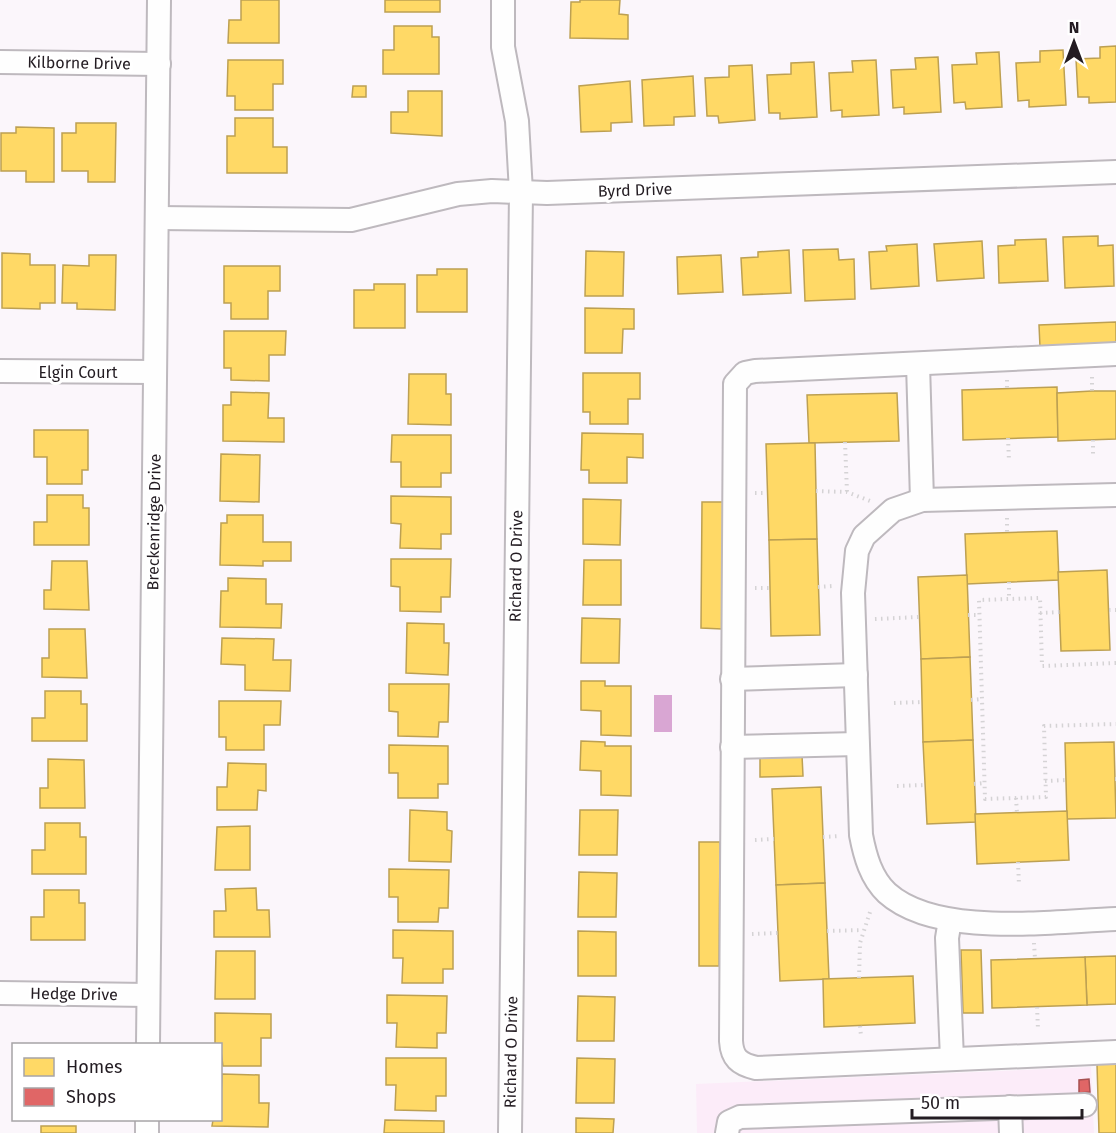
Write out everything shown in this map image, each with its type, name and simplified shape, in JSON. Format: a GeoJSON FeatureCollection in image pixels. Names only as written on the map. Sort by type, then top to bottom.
{"type":"FeatureCollection","features":[{"type":"Feature","properties":{"kind":"street","name":"Breckenridge Drive"},"geometry":{"type":"LineString","coordinates":[[148,1043],[159,0]]}},
{"type":"Feature","properties":{"kind":"street","name":"Richard O Drive"},"geometry":{"type":"LineString","coordinates":[[503,0],[503,47],[517,121],[521,192],[510,1133]]}},
{"type":"Feature","properties":{"kind":"street","name":"Kilborne Drive"},"geometry":{"type":"LineString","coordinates":[[0,62],[159,64]]}},
{"type":"Feature","properties":{"kind":"street","name":"Byrd Drive"},"geometry":{"type":"LineString","coordinates":[[157,218],[351,220],[458,194],[583,192],[1116,172]]}},
{"type":"Feature","properties":{"kind":"street"},"geometry":{"type":"LineString","coordinates":[[1116,354],[754,371],[745,373],[735,384],[730,1041],[736,1059],[744,1065],[756,1068],[1116,1052]]}},
{"type":"Feature","properties":{"kind":"street"},"geometry":{"type":"LineString","coordinates":[[918,363],[922,500]]}},
{"type":"Feature","properties":{"kind":"street","name":"Elgin Court"},"geometry":{"type":"LineString","coordinates":[[0,371],[155,372]]}},
{"type":"Feature","properties":{"kind":"street"},"geometry":{"type":"LineString","coordinates":[[1116,495],[922,500],[893,510],[876,522],[864,536],[857,551],[853,593],[861,835],[866,858],[874,876],[886,892],[900,903],[950,920],[980,923],[1116,919]]}},
{"type":"Feature","properties":{"kind":"street"},"geometry":{"type":"LineString","coordinates":[[732,679],[856,675]]}},
{"type":"Feature","properties":{"kind":"street"},"geometry":{"type":"LineString","coordinates":[[732,747],[857,744]]}},
{"type":"Feature","properties":{"kind":"street"},"geometry":{"type":"LineString","coordinates":[[950,920],[947,938],[952,1059]]}},
{"type":"Feature","properties":{"kind":"street","name":"Hedge Drive"},"geometry":{"type":"LineString","coordinates":[[0,993],[148,995]]}},
{"type":"Feature","properties":{"kind":"street"},"geometry":{"type":"LineString","coordinates":[[727,1133],[729,1122],[740,1117],[1085,1105]]}},
{"type":"Feature","properties":{"kind":"street"},"geometry":{"type":"LineString","coordinates":[[1010,1107],[1011,1133]]}},
{"type":"Feature","properties":{"kind":"path"},"geometry":{"type":"LineString","coordinates":[[1092,371],[1092,392]]}},
{"type":"Feature","properties":{"kind":"path"},"geometry":{"type":"LineString","coordinates":[[1008,438],[1009,461]]}},
{"type":"Feature","properties":{"kind":"path"},"geometry":{"type":"LineString","coordinates":[[1093,440],[1094,458]]}},
{"type":"Feature","properties":{"kind":"path"},"geometry":{"type":"LineString","coordinates":[[845,442],[847,492]]}},
{"type":"Feature","properties":{"kind":"path"},"geometry":{"type":"LineString","coordinates":[[816,491],[847,492],[858,495],[875,505]]}},
{"type":"Feature","properties":{"kind":"path"},"geometry":{"type":"LineString","coordinates":[[1007,515],[1007,532]]}},
{"type":"Feature","properties":{"kind":"path"},"geometry":{"type":"LineString","coordinates":[[1009,582],[1009,599]]}},
{"type":"Feature","properties":{"kind":"path"},"geometry":{"type":"LineString","coordinates":[[818,586],[836,586]]}},
{"type":"Feature","properties":{"kind":"path"},"geometry":{"type":"LineString","coordinates":[[748,588],[770,588]]}},
{"type":"Feature","properties":{"kind":"path"},"geometry":{"type":"LineString","coordinates":[[1116,663],[1042,666],[1040,598],[979,600],[985,799],[1046,797],[1044,726],[1116,724]]}},
{"type":"Feature","properties":{"kind":"path"},"geometry":{"type":"LineString","coordinates":[[1109,610],[1116,610]]}},
{"type":"Feature","properties":{"kind":"path"},"geometry":{"type":"LineString","coordinates":[[1040,613],[1060,612]]}},
{"type":"Feature","properties":{"kind":"path"},"geometry":{"type":"LineString","coordinates":[[968,615],[979,615]]}},
{"type":"Feature","properties":{"kind":"path"},"geometry":{"type":"LineString","coordinates":[[870,619],[919,617]]}},
{"type":"Feature","properties":{"kind":"path"},"geometry":{"type":"LineString","coordinates":[[971,700],[982,699]]}},
{"type":"Feature","properties":{"kind":"path"},"geometry":{"type":"LineString","coordinates":[[894,703],[922,702]]}},
{"type":"Feature","properties":{"kind":"path"},"geometry":{"type":"LineString","coordinates":[[1045,781],[1066,780]]}},
{"type":"Feature","properties":{"kind":"path"},"geometry":{"type":"LineString","coordinates":[[974,784],[984,783]]}},
{"type":"Feature","properties":{"kind":"path"},"geometry":{"type":"LineString","coordinates":[[897,786],[925,785]]}},
{"type":"Feature","properties":{"kind":"path"},"geometry":{"type":"LineString","coordinates":[[1016,798],[1017,813]]}},
{"type":"Feature","properties":{"kind":"path"},"geometry":{"type":"LineString","coordinates":[[823,837],[846,836]]}},
{"type":"Feature","properties":{"kind":"path"},"geometry":{"type":"LineString","coordinates":[[745,840],[774,839]]}},
{"type":"Feature","properties":{"kind":"path"},"geometry":{"type":"LineString","coordinates":[[1018,862],[1019,885]]}},
{"type":"Feature","properties":{"kind":"path"},"geometry":{"type":"LineString","coordinates":[[859,978],[863,930],[877,901]]}},
{"type":"Feature","properties":{"kind":"path"},"geometry":{"type":"LineString","coordinates":[[827,931],[863,930]]}},
{"type":"Feature","properties":{"kind":"path"},"geometry":{"type":"LineString","coordinates":[[745,934],[778,933]]}},
{"type":"Feature","properties":{"kind":"path"},"geometry":{"type":"LineString","coordinates":[[1034,940],[1035,959]]}},
{"type":"Feature","properties":{"kind":"path"},"geometry":{"type":"LineString","coordinates":[[1037,1007],[1038,1029]]}},
{"type":"Feature","properties":{"kind":"path"},"geometry":{"type":"LineString","coordinates":[[860,1026],[861,1036]]}},
{"type":"Feature","properties":{"kind":"shaded area"},"geometry":{"type":"Polygon","coordinates":[[[654,695],[672,695],[672,732],[654,732],[654,695]]]}},
{"type":"Feature","properties":{"kind":"shaded area"},"geometry":{"type":"Polygon","coordinates":[[[1091,1067],[1094,1133],[697,1133],[696,1084],[1091,1067]]]}},
{"type":"Feature","properties":{"kind":"building: Homes"},"geometry":{"type":"Polygon","coordinates":[[[241,0],[279,0],[279,43],[228,43],[229,20],[241,20],[241,0]]]}},
{"type":"Feature","properties":{"kind":"building: Homes"},"geometry":{"type":"Polygon","coordinates":[[[385,0],[440,0],[440,12],[385,12],[385,0]]]}},
{"type":"Feature","properties":{"kind":"building: Homes"},"geometry":{"type":"Polygon","coordinates":[[[580,0],[620,0],[619,14],[628,15],[628,39],[570,38],[571,2],[580,2],[580,0]]]}},
{"type":"Feature","properties":{"kind":"building: Homes"},"geometry":{"type":"Polygon","coordinates":[[[394,26],[432,26],[432,37],[439,37],[439,74],[383,74],[383,50],[394,50],[394,26]]]}},
{"type":"Feature","properties":{"kind":"building: Homes"},"geometry":{"type":"Polygon","coordinates":[[[1116,46],[1116,102],[1089,103],[1089,97],[1078,97],[1076,59],[1100,58],[1100,47],[1116,46]]]}},
{"type":"Feature","properties":{"kind":"building: Homes"},"geometry":{"type":"Polygon","coordinates":[[[1063,50],[1066,105],[1029,107],[1029,100],[1018,101],[1016,63],[1040,62],[1040,51],[1063,50]]]}},
{"type":"Feature","properties":{"kind":"building: Homes"},"geometry":{"type":"Polygon","coordinates":[[[999,52],[1002,107],[966,109],[965,102],[954,103],[952,65],[977,64],[976,53],[999,52]]]}},
{"type":"Feature","properties":{"kind":"building: Homes"},"geometry":{"type":"Polygon","coordinates":[[[938,57],[941,112],[904,114],[904,107],[893,108],[891,70],[916,69],[915,58],[938,57]]]}},
{"type":"Feature","properties":{"kind":"building: Homes"},"geometry":{"type":"Polygon","coordinates":[[[228,60],[283,60],[283,84],[273,84],[273,110],[235,110],[235,96],[227,96],[228,60]]]}},
{"type":"Feature","properties":{"kind":"building: Homes"},"geometry":{"type":"Polygon","coordinates":[[[876,60],[879,115],[842,117],[842,110],[831,111],[829,73],[853,72],[852,61],[876,60]]]}},
{"type":"Feature","properties":{"kind":"building: Homes"},"geometry":{"type":"Polygon","coordinates":[[[814,62],[817,117],[780,119],[780,113],[769,113],[767,75],[791,74],[791,63],[814,62]]]}},
{"type":"Feature","properties":{"kind":"building: Homes"},"geometry":{"type":"Polygon","coordinates":[[[752,65],[755,120],[719,123],[718,116],[707,116],[705,78],[729,77],[729,66],[752,65]]]}},
{"type":"Feature","properties":{"kind":"building: Homes"},"geometry":{"type":"Polygon","coordinates":[[[693,76],[695,116],[674,117],[674,125],[644,126],[642,80],[693,76]]]}},
{"type":"Feature","properties":{"kind":"building: Homes"},"geometry":{"type":"Polygon","coordinates":[[[630,81],[632,122],[611,123],[611,131],[581,132],[579,86],[630,81]]]}},
{"type":"Feature","properties":{"kind":"building: Homes"},"geometry":{"type":"Polygon","coordinates":[[[353,86],[366,86],[366,97],[352,97],[353,86]]]}},
{"type":"Feature","properties":{"kind":"building: Homes"},"geometry":{"type":"Polygon","coordinates":[[[408,91],[442,91],[442,136],[391,133],[391,112],[408,112],[408,91]]]}},
{"type":"Feature","properties":{"kind":"building: Homes"},"geometry":{"type":"Polygon","coordinates":[[[235,118],[273,118],[273,147],[287,147],[287,173],[227,173],[227,136],[235,136],[235,118]]]}},
{"type":"Feature","properties":{"kind":"building: Homes"},"geometry":{"type":"Polygon","coordinates":[[[76,123],[116,123],[115,182],[88,182],[88,171],[62,171],[62,133],[76,133],[76,123]]]}},
{"type":"Feature","properties":{"kind":"building: Homes"},"geometry":{"type":"Polygon","coordinates":[[[16,127],[54,128],[54,182],[26,182],[26,171],[1,171],[1,133],[16,133],[16,127]]]}},
{"type":"Feature","properties":{"kind":"building: Homes"},"geometry":{"type":"Polygon","coordinates":[[[1098,236],[1098,246],[1113,245],[1114,286],[1065,288],[1063,237],[1098,236]]]}},
{"type":"Feature","properties":{"kind":"building: Homes"},"geometry":{"type":"Polygon","coordinates":[[[1046,239],[1048,281],[999,283],[998,246],[1015,245],[1015,240],[1046,239]]]}},
{"type":"Feature","properties":{"kind":"building: Homes"},"geometry":{"type":"Polygon","coordinates":[[[982,241],[984,278],[937,281],[934,244],[982,241]]]}},
{"type":"Feature","properties":{"kind":"building: Homes"},"geometry":{"type":"Polygon","coordinates":[[[917,244],[919,286],[871,289],[869,252],[887,251],[886,246],[917,244]]]}},
{"type":"Feature","properties":{"kind":"building: Homes"},"geometry":{"type":"Polygon","coordinates":[[[838,249],[839,260],[854,259],[855,299],[805,301],[803,250],[838,249]]]}},
{"type":"Feature","properties":{"kind":"building: Homes"},"geometry":{"type":"Polygon","coordinates":[[[789,250],[791,293],[743,295],[741,258],[758,257],[758,252],[789,250]]]}},
{"type":"Feature","properties":{"kind":"building: Homes"},"geometry":{"type":"Polygon","coordinates":[[[586,251],[624,252],[623,296],[585,296],[586,251]]]}},
{"type":"Feature","properties":{"kind":"building: Homes"},"geometry":{"type":"Polygon","coordinates":[[[2,253],[30,254],[30,265],[55,265],[55,303],[40,303],[40,309],[2,308],[2,253]]]}},
{"type":"Feature","properties":{"kind":"building: Homes"},"geometry":{"type":"Polygon","coordinates":[[[89,255],[116,255],[115,310],[77,309],[77,303],[62,303],[63,265],[89,266],[89,255]]]}},
{"type":"Feature","properties":{"kind":"building: Homes"},"geometry":{"type":"Polygon","coordinates":[[[721,255],[723,292],[678,294],[677,257],[721,255]]]}},
{"type":"Feature","properties":{"kind":"building: Homes"},"geometry":{"type":"Polygon","coordinates":[[[224,266],[280,266],[280,291],[268,291],[268,319],[231,319],[231,303],[224,303],[224,266]]]}},
{"type":"Feature","properties":{"kind":"building: Homes"},"geometry":{"type":"Polygon","coordinates":[[[437,269],[467,269],[467,312],[417,312],[417,275],[437,275],[437,269]]]}},
{"type":"Feature","properties":{"kind":"building: Homes"},"geometry":{"type":"Polygon","coordinates":[[[374,284],[405,284],[405,328],[354,328],[354,290],[374,290],[374,284]]]}},
{"type":"Feature","properties":{"kind":"building: Homes"},"geometry":{"type":"Polygon","coordinates":[[[585,308],[634,309],[634,329],[623,329],[622,353],[585,353],[585,308]]]}},
{"type":"Feature","properties":{"kind":"building: Homes"},"geometry":{"type":"Polygon","coordinates":[[[1116,322],[1116,344],[1040,347],[1039,325],[1116,322]]]}},
{"type":"Feature","properties":{"kind":"building: Homes"},"geometry":{"type":"Polygon","coordinates":[[[224,331],[286,331],[285,355],[269,355],[269,381],[231,380],[231,368],[224,368],[224,331]]]}},
{"type":"Feature","properties":{"kind":"building: Homes"},"geometry":{"type":"Polygon","coordinates":[[[583,373],[640,373],[640,399],[628,399],[628,424],[590,424],[590,412],[583,412],[583,373]]]}},
{"type":"Feature","properties":{"kind":"building: Homes"},"geometry":{"type":"Polygon","coordinates":[[[409,374],[446,374],[446,394],[451,394],[451,425],[408,424],[409,374]]]}},
{"type":"Feature","properties":{"kind":"building: Homes"},"geometry":{"type":"Polygon","coordinates":[[[1057,387],[1058,437],[963,440],[962,390],[1057,387]]]}},
{"type":"Feature","properties":{"kind":"building: Homes"},"geometry":{"type":"Polygon","coordinates":[[[1116,391],[1116,439],[1058,441],[1057,393],[1116,391]]]}},
{"type":"Feature","properties":{"kind":"building: Homes"},"geometry":{"type":"Polygon","coordinates":[[[231,392],[269,393],[268,418],[284,418],[284,442],[223,441],[223,405],[231,405],[231,392]]]}},
{"type":"Feature","properties":{"kind":"building: Homes"},"geometry":{"type":"Polygon","coordinates":[[[897,393],[899,441],[809,443],[807,395],[897,393]]]}},
{"type":"Feature","properties":{"kind":"building: Homes"},"geometry":{"type":"Polygon","coordinates":[[[34,430],[88,430],[88,470],[82,470],[82,484],[47,484],[47,457],[34,457],[34,430]]]}},
{"type":"Feature","properties":{"kind":"building: Homes"},"geometry":{"type":"Polygon","coordinates":[[[582,433],[643,434],[643,458],[627,457],[627,483],[589,483],[589,470],[581,470],[582,433]]]}},
{"type":"Feature","properties":{"kind":"building: Homes"},"geometry":{"type":"Polygon","coordinates":[[[392,435],[451,435],[451,473],[441,473],[441,487],[401,487],[401,462],[391,462],[392,435]]]}},
{"type":"Feature","properties":{"kind":"building: Homes"},"geometry":{"type":"Polygon","coordinates":[[[815,443],[817,539],[769,540],[766,444],[815,443]]]}},
{"type":"Feature","properties":{"kind":"building: Homes"},"geometry":{"type":"Polygon","coordinates":[[[221,454],[260,455],[259,502],[220,501],[221,454]]]}},
{"type":"Feature","properties":{"kind":"building: Homes"},"geometry":{"type":"Polygon","coordinates":[[[47,495],[83,495],[83,508],[89,508],[89,545],[34,545],[34,522],[47,522],[47,495]]]}},
{"type":"Feature","properties":{"kind":"building: Homes"},"geometry":{"type":"Polygon","coordinates":[[[391,496],[451,497],[451,534],[441,534],[441,549],[400,548],[401,524],[391,523],[391,496]]]}},
{"type":"Feature","properties":{"kind":"building: Homes"},"geometry":{"type":"Polygon","coordinates":[[[583,499],[621,500],[620,545],[583,544],[583,499]]]}},
{"type":"Feature","properties":{"kind":"building: Homes"},"geometry":{"type":"Polygon","coordinates":[[[702,502],[723,502],[722,629],[701,628],[702,502]]]}},
{"type":"Feature","properties":{"kind":"building: Homes"},"geometry":{"type":"Polygon","coordinates":[[[227,515],[263,515],[263,542],[291,542],[291,561],[263,561],[263,566],[220,565],[221,523],[227,523],[227,515]]]}},
{"type":"Feature","properties":{"kind":"building: Homes"},"geometry":{"type":"Polygon","coordinates":[[[1057,531],[1059,580],[967,584],[965,534],[1057,531]]]}},
{"type":"Feature","properties":{"kind":"building: Homes"},"geometry":{"type":"Polygon","coordinates":[[[817,539],[820,635],[771,636],[769,540],[817,539]]]}},
{"type":"Feature","properties":{"kind":"building: Homes"},"geometry":{"type":"Polygon","coordinates":[[[391,559],[451,559],[450,597],[441,597],[441,612],[400,611],[400,587],[391,586],[391,559]]]}},
{"type":"Feature","properties":{"kind":"building: Homes"},"geometry":{"type":"Polygon","coordinates":[[[584,560],[621,560],[621,605],[583,605],[584,560]]]}},
{"type":"Feature","properties":{"kind":"building: Homes"},"geometry":{"type":"Polygon","coordinates":[[[52,561],[87,561],[89,610],[44,609],[44,590],[51,590],[52,561]]]}},
{"type":"Feature","properties":{"kind":"building: Homes"},"geometry":{"type":"Polygon","coordinates":[[[1107,570],[1110,650],[1061,651],[1058,572],[1107,570]]]}},
{"type":"Feature","properties":{"kind":"building: Homes"},"geometry":{"type":"Polygon","coordinates":[[[967,575],[970,657],[921,659],[918,577],[967,575]]]}},
{"type":"Feature","properties":{"kind":"building: Homes"},"geometry":{"type":"Polygon","coordinates":[[[228,578],[266,579],[266,604],[282,604],[281,628],[220,627],[221,591],[228,591],[228,578]]]}},
{"type":"Feature","properties":{"kind":"building: Homes"},"geometry":{"type":"Polygon","coordinates":[[[582,618],[620,619],[619,663],[581,663],[582,618]]]}},
{"type":"Feature","properties":{"kind":"building: Homes"},"geometry":{"type":"Polygon","coordinates":[[[407,623],[444,624],[444,643],[449,643],[448,675],[406,673],[407,623]]]}},
{"type":"Feature","properties":{"kind":"building: Homes"},"geometry":{"type":"Polygon","coordinates":[[[49,629],[85,629],[87,678],[42,677],[42,658],[49,658],[49,629]]]}},
{"type":"Feature","properties":{"kind":"building: Homes"},"geometry":{"type":"Polygon","coordinates":[[[222,638],[274,639],[273,660],[291,660],[290,691],[245,690],[245,665],[221,664],[222,638]]]}},
{"type":"Feature","properties":{"kind":"building: Homes"},"geometry":{"type":"Polygon","coordinates":[[[970,657],[973,740],[923,742],[921,659],[970,657]]]}},
{"type":"Feature","properties":{"kind":"building: Homes"},"geometry":{"type":"Polygon","coordinates":[[[581,681],[605,681],[605,686],[631,686],[631,736],[601,735],[601,711],[581,710],[581,681]]]}},
{"type":"Feature","properties":{"kind":"building: Homes"},"geometry":{"type":"Polygon","coordinates":[[[389,684],[449,684],[448,722],[439,722],[438,737],[398,736],[398,712],[389,711],[389,684]]]}},
{"type":"Feature","properties":{"kind":"building: Homes"},"geometry":{"type":"Polygon","coordinates":[[[45,691],[81,691],[81,704],[87,704],[87,741],[32,741],[32,718],[45,718],[45,691]]]}},
{"type":"Feature","properties":{"kind":"building: Homes"},"geometry":{"type":"Polygon","coordinates":[[[219,701],[281,701],[280,725],[264,725],[264,750],[226,750],[226,737],[219,737],[219,701]]]}},
{"type":"Feature","properties":{"kind":"building: Homes"},"geometry":{"type":"Polygon","coordinates":[[[973,740],[976,822],[927,824],[923,742],[973,740]]]}},
{"type":"Feature","properties":{"kind":"building: Homes"},"geometry":{"type":"Polygon","coordinates":[[[581,741],[605,742],[605,746],[631,746],[631,796],[601,795],[601,771],[580,770],[581,741]]]}},
{"type":"Feature","properties":{"kind":"building: Homes"},"geometry":{"type":"Polygon","coordinates":[[[1114,742],[1116,818],[1067,819],[1065,743],[1114,742]]]}},
{"type":"Feature","properties":{"kind":"building: Homes"},"geometry":{"type":"Polygon","coordinates":[[[389,745],[448,746],[448,784],[438,784],[438,798],[398,798],[398,773],[389,773],[389,745]]]}},
{"type":"Feature","properties":{"kind":"building: Homes"},"geometry":{"type":"Polygon","coordinates":[[[802,755],[803,776],[760,777],[760,756],[802,755]]]}},
{"type":"Feature","properties":{"kind":"building: Homes"},"geometry":{"type":"Polygon","coordinates":[[[48,759],[84,760],[85,808],[40,808],[40,788],[48,788],[48,759]]]}},
{"type":"Feature","properties":{"kind":"building: Homes"},"geometry":{"type":"Polygon","coordinates":[[[228,763],[266,764],[266,791],[258,790],[257,810],[217,810],[217,787],[227,787],[228,763]]]}},
{"type":"Feature","properties":{"kind":"building: Homes"},"geometry":{"type":"Polygon","coordinates":[[[821,787],[825,883],[776,885],[772,789],[821,787]]]}},
{"type":"Feature","properties":{"kind":"building: Homes"},"geometry":{"type":"Polygon","coordinates":[[[410,810],[447,812],[447,830],[452,831],[451,862],[409,861],[410,810]]]}},
{"type":"Feature","properties":{"kind":"building: Homes"},"geometry":{"type":"Polygon","coordinates":[[[580,810],[618,810],[617,855],[579,855],[580,810]]]}},
{"type":"Feature","properties":{"kind":"building: Homes"},"geometry":{"type":"Polygon","coordinates":[[[1067,811],[1069,860],[977,864],[975,814],[1067,811]]]}},
{"type":"Feature","properties":{"kind":"building: Homes"},"geometry":{"type":"Polygon","coordinates":[[[45,823],[80,823],[80,837],[86,837],[86,874],[32,874],[32,850],[45,850],[45,823]]]}},
{"type":"Feature","properties":{"kind":"building: Homes"},"geometry":{"type":"Polygon","coordinates":[[[250,826],[250,870],[215,870],[217,827],[250,826]]]}},
{"type":"Feature","properties":{"kind":"building: Homes"},"geometry":{"type":"Polygon","coordinates":[[[699,842],[720,842],[719,966],[699,966],[699,842]]]}},
{"type":"Feature","properties":{"kind":"building: Homes"},"geometry":{"type":"Polygon","coordinates":[[[389,869],[449,870],[448,908],[439,908],[438,922],[398,922],[398,897],[389,897],[389,869]]]}},
{"type":"Feature","properties":{"kind":"building: Homes"},"geometry":{"type":"Polygon","coordinates":[[[579,872],[617,873],[616,917],[578,917],[579,872]]]}},
{"type":"Feature","properties":{"kind":"building: Homes"},"geometry":{"type":"Polygon","coordinates":[[[825,883],[829,979],[780,981],[776,885],[825,883]]]}},
{"type":"Feature","properties":{"kind":"building: Homes"},"geometry":{"type":"Polygon","coordinates":[[[256,888],[257,910],[269,910],[270,937],[214,937],[214,911],[226,911],[225,889],[256,888]]]}},
{"type":"Feature","properties":{"kind":"building: Homes"},"geometry":{"type":"Polygon","coordinates":[[[44,890],[79,890],[79,903],[85,903],[85,940],[31,940],[31,917],[44,917],[44,890]]]}},
{"type":"Feature","properties":{"kind":"building: Homes"},"geometry":{"type":"Polygon","coordinates":[[[393,930],[453,931],[453,969],[443,969],[443,983],[402,983],[403,958],[393,958],[393,930]]]}},
{"type":"Feature","properties":{"kind":"building: Homes"},"geometry":{"type":"Polygon","coordinates":[[[578,931],[616,932],[616,976],[578,976],[578,931]]]}},
{"type":"Feature","properties":{"kind":"building: Homes"},"geometry":{"type":"Polygon","coordinates":[[[961,950],[981,950],[983,1013],[963,1013],[961,950]]]}},
{"type":"Feature","properties":{"kind":"building: Homes"},"geometry":{"type":"Polygon","coordinates":[[[216,951],[255,951],[255,999],[215,999],[216,951]]]}},
{"type":"Feature","properties":{"kind":"building: Homes"},"geometry":{"type":"Polygon","coordinates":[[[1116,956],[1116,1004],[1087,1005],[1085,957],[1116,956]]]}},
{"type":"Feature","properties":{"kind":"building: Homes"},"geometry":{"type":"Polygon","coordinates":[[[1085,957],[1087,1005],[992,1008],[991,960],[1085,957]]]}},
{"type":"Feature","properties":{"kind":"building: Homes"},"geometry":{"type":"Polygon","coordinates":[[[913,976],[915,1023],[824,1027],[823,979],[913,976]]]}},
{"type":"Feature","properties":{"kind":"building: Homes"},"geometry":{"type":"Polygon","coordinates":[[[387,995],[447,996],[446,1033],[437,1033],[437,1048],[396,1047],[397,1023],[387,1023],[387,995]]]}},
{"type":"Feature","properties":{"kind":"building: Homes"},"geometry":{"type":"Polygon","coordinates":[[[578,996],[615,997],[614,1041],[577,1041],[578,996]]]}},
{"type":"Feature","properties":{"kind":"building: Homes"},"geometry":{"type":"Polygon","coordinates":[[[215,1013],[271,1014],[271,1038],[261,1038],[261,1066],[223,1066],[222,1043],[215,1043],[215,1013]]]}},
{"type":"Feature","properties":{"kind":"building: Homes"},"geometry":{"type":"Polygon","coordinates":[[[386,1058],[446,1058],[446,1096],[436,1096],[436,1111],[395,1110],[396,1085],[386,1085],[386,1058]]]}},
{"type":"Feature","properties":{"kind":"building: Homes"},"geometry":{"type":"Polygon","coordinates":[[[577,1058],[615,1059],[614,1103],[576,1103],[577,1058]]]}},
{"type":"Feature","properties":{"kind":"building: Homes"},"geometry":{"type":"Polygon","coordinates":[[[1116,1063],[1116,1133],[1099,1133],[1097,1064],[1116,1063]]]}},
{"type":"Feature","properties":{"kind":"building: Homes"},"geometry":{"type":"Polygon","coordinates":[[[222,1074],[259,1075],[259,1103],[269,1103],[268,1127],[212,1126],[213,1121],[222,1121],[222,1074]]]}},
{"type":"Feature","properties":{"kind":"building: Homes"},"geometry":{"type":"Polygon","coordinates":[[[576,1118],[614,1119],[613,1133],[576,1133],[576,1118]]]}},
{"type":"Feature","properties":{"kind":"building: Homes"},"geometry":{"type":"Polygon","coordinates":[[[385,1120],[444,1121],[444,1133],[384,1133],[385,1120]]]}},
{"type":"Feature","properties":{"kind":"building: Homes"},"geometry":{"type":"Polygon","coordinates":[[[41,1126],[76,1126],[76,1133],[41,1133],[41,1126]]]}},
{"type":"Feature","properties":{"kind":"building: Shops"},"geometry":{"type":"Polygon","coordinates":[[[1089,1079],[1090,1092],[1079,1093],[1079,1080],[1089,1079]]]}}]}
